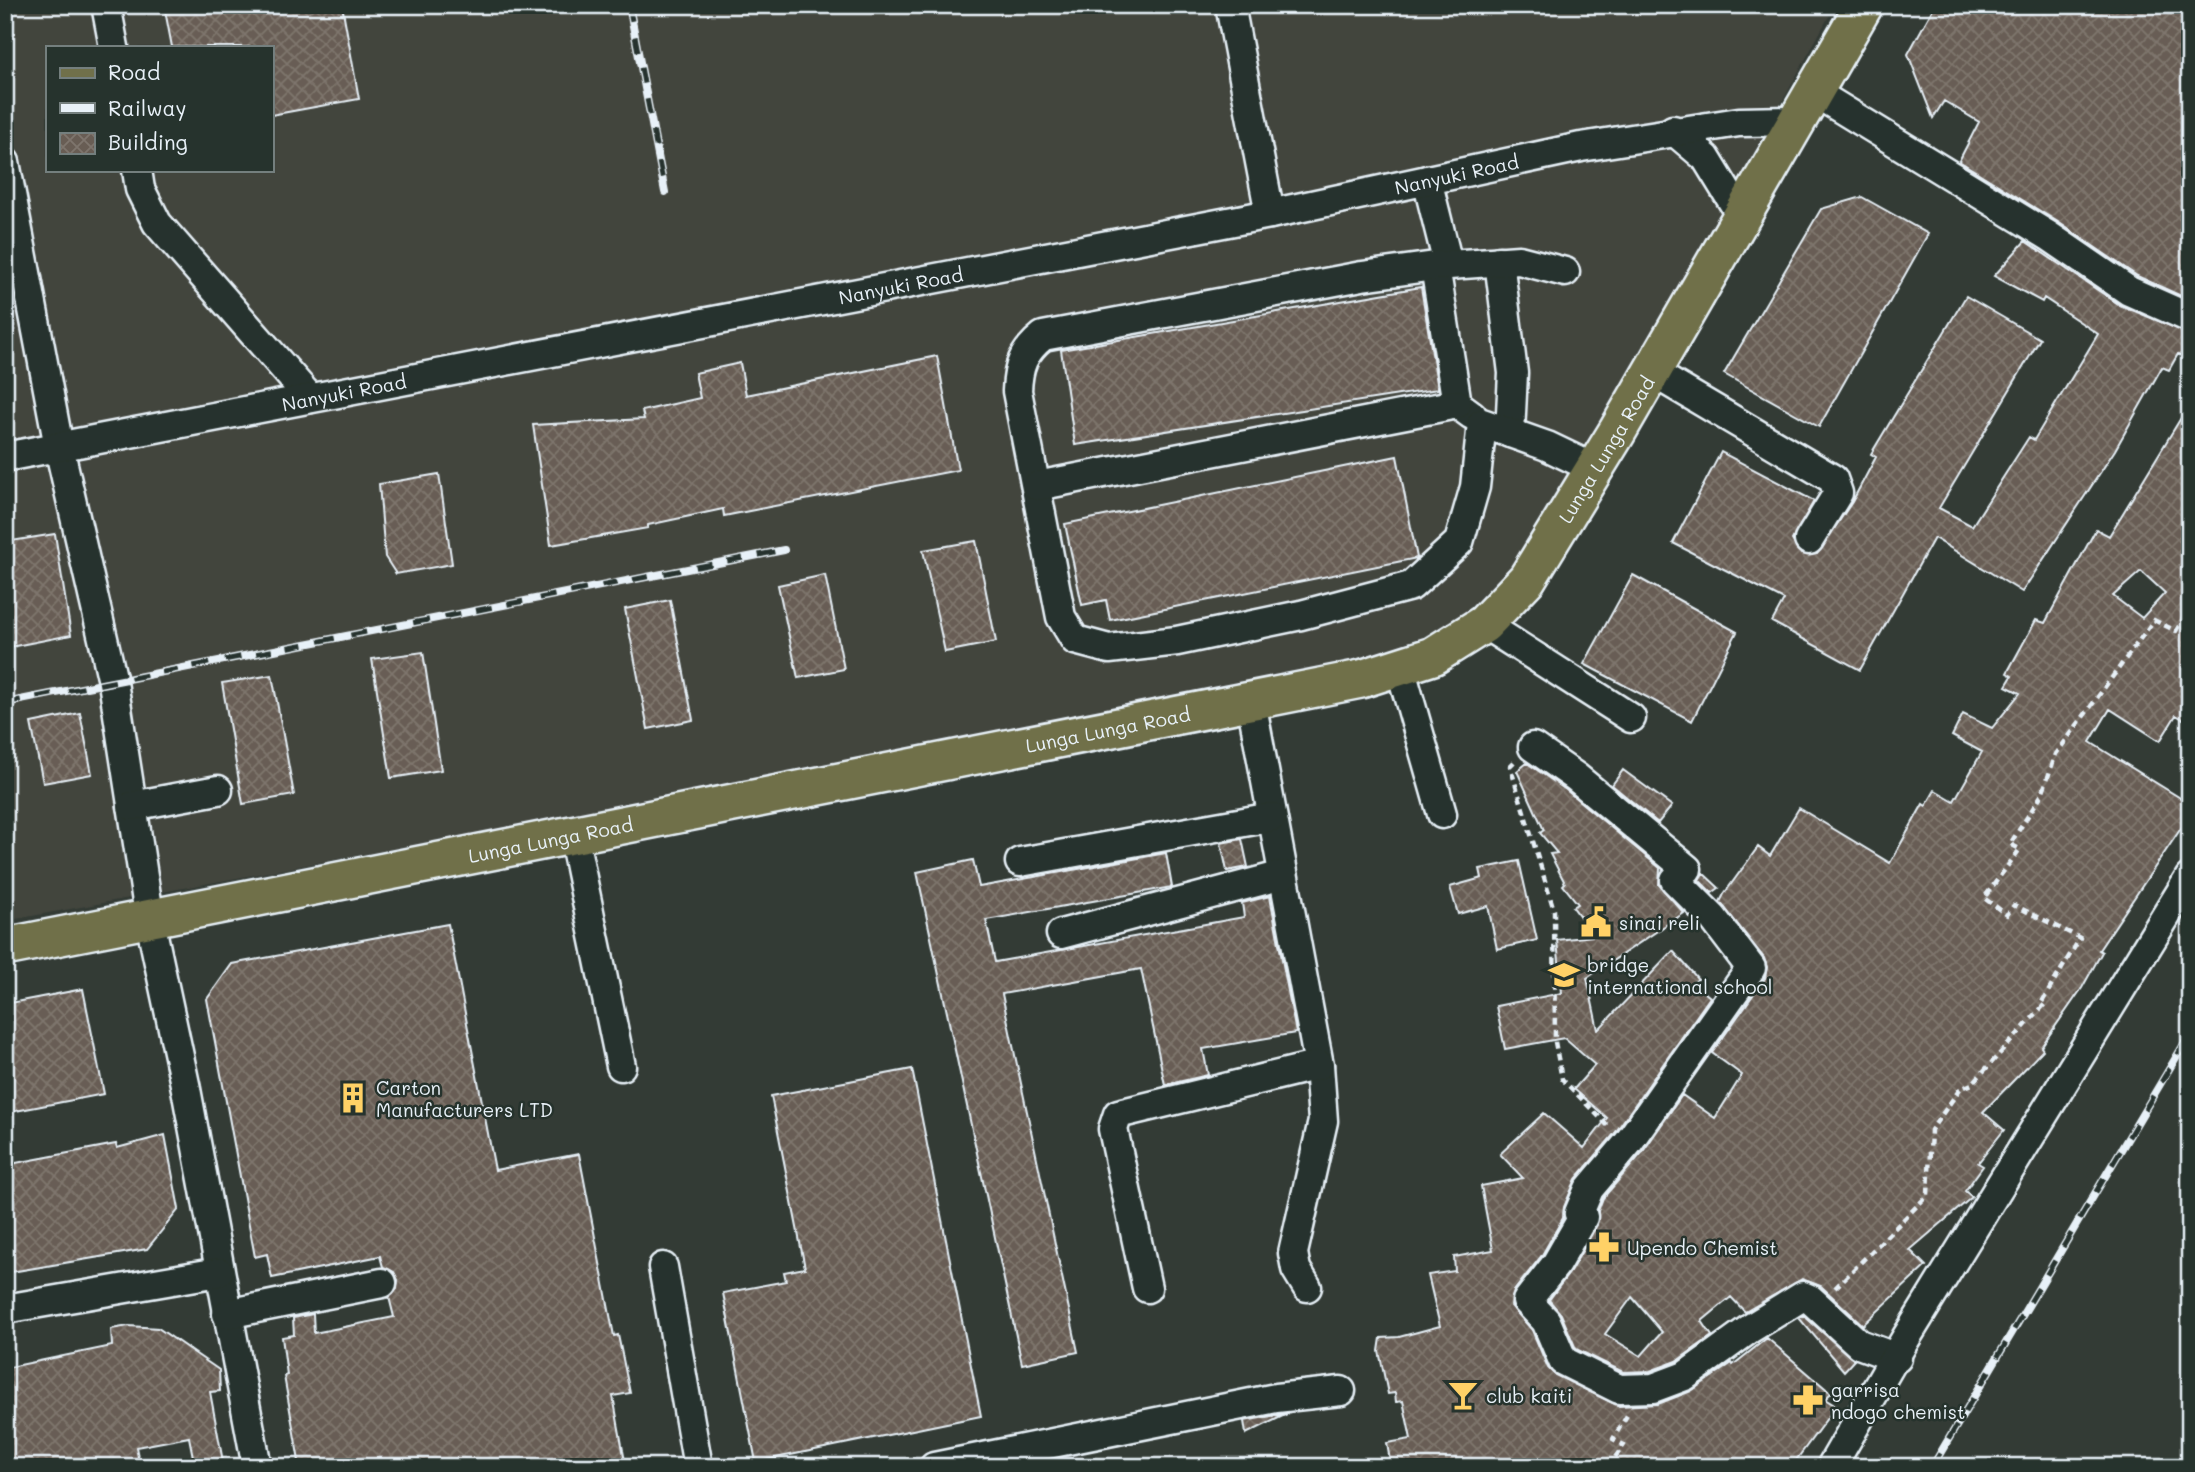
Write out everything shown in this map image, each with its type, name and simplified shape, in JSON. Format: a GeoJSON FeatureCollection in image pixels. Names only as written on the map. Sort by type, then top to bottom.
{"type":"FeatureCollection","features":[{"type":"Feature","properties":{"kind":"main road","name":"Lunga Lunga Road"},"geometry":{"type":"LineString","coordinates":[[5,947],[150,921],[573,834],[1361,679],[1433,656],[1484,624],[1527,579],[1652,372],[1864,5]]}},
{"type":"Feature","properties":{"kind":"street"},"geometry":{"type":"LineString","coordinates":[[106,5],[114,46]]}},
{"type":"Feature","properties":{"kind":"street"},"geometry":{"type":"LineString","coordinates":[[1230,5],[1270,214]]}},
{"type":"Feature","properties":{"kind":"street"},"geometry":{"type":"LineString","coordinates":[[1805,107],[2049,236],[2129,291],[2190,318]]}},
{"type":"Feature","properties":{"kind":"street","name":"Nanyuki Road"},"geometry":{"type":"LineString","coordinates":[[5,457],[1270,214],[1674,130],[1739,122],[1805,107]]}},
{"type":"Feature","properties":{"kind":"street"},"geometry":{"type":"LineString","coordinates":[[1674,130],[1706,158],[1741,215]]}},
{"type":"Feature","properties":{"kind":"street"},"geometry":{"type":"LineString","coordinates":[[5,162],[14,255],[113,682],[150,921],[186,1089],[257,1467]]}},
{"type":"Feature","properties":{"kind":"street"},"geometry":{"type":"LineString","coordinates":[[137,172],[140,189],[157,223],[310,398]]}},
{"type":"Feature","properties":{"kind":"street"},"geometry":{"type":"LineString","coordinates":[[1427,180],[1441,265],[1457,404],[1482,423],[1595,468]]}},
{"type":"Feature","properties":{"kind":"street"},"geometry":{"type":"LineString","coordinates":[[1482,423],[1475,487],[1459,542],[1411,586],[1301,615],[1177,641],[1109,649],[1075,640],[1062,617],[1017,391],[1018,367],[1030,346],[1043,336],[1362,276],[1441,265],[1519,260],[1564,272]]}},
{"type":"Feature","properties":{"kind":"street"},"geometry":{"type":"LineString","coordinates":[[1499,261],[1513,373],[1510,433]]}},
{"type":"Feature","properties":{"kind":"street"},"geometry":{"type":"LineString","coordinates":[[1652,372],[1833,478],[1838,493],[1810,540]]}},
{"type":"Feature","properties":{"kind":"street"},"geometry":{"type":"LineString","coordinates":[[1037,486],[1457,404]]}},
{"type":"Feature","properties":{"kind":"street"},"geometry":{"type":"LineString","coordinates":[[1484,624],[1631,718]]}},
{"type":"Feature","properties":{"kind":"street"},"geometry":{"type":"LineString","coordinates":[[1400,667],[1442,814]]}},
{"type":"Feature","properties":{"kind":"street"},"geometry":{"type":"LineString","coordinates":[[1251,701],[1319,1065],[1323,1121],[1293,1253],[1296,1269],[1307,1287]]}},
{"type":"Feature","properties":{"kind":"street"},"geometry":{"type":"LineString","coordinates":[[1533,747],[1576,777],[1687,869],[1675,880],[1713,918],[1751,968],[1628,1143],[1589,1189],[1579,1213],[1583,1217],[1556,1264],[1527,1301],[1546,1321],[1563,1362],[1619,1389],[1653,1388],[1685,1376],[1751,1328],[1803,1296],[1859,1345],[1897,1357]]}},
{"type":"Feature","properties":{"kind":"street"},"geometry":{"type":"LineString","coordinates":[[132,806],[218,790]]}},
{"type":"Feature","properties":{"kind":"street"},"geometry":{"type":"LineString","coordinates":[[1020,862],[1272,817]]}},
{"type":"Feature","properties":{"kind":"street"},"geometry":{"type":"LineString","coordinates":[[573,834],[621,1066]]}},
{"type":"Feature","properties":{"kind":"street"},"geometry":{"type":"LineString","coordinates":[[1061,934],[1283,875]]}},
{"type":"Feature","properties":{"kind":"street"},"geometry":{"type":"LineString","coordinates":[[1831,1467],[1870,1395],[1897,1357],[1913,1326],[2190,877]]}},
{"type":"Feature","properties":{"kind":"street"},"geometry":{"type":"LineString","coordinates":[[1147,1288],[1112,1129],[1118,1114],[1319,1065]]}},
{"type":"Feature","properties":{"kind":"street"},"geometry":{"type":"LineString","coordinates":[[663,1267],[698,1467]]}},
{"type":"Feature","properties":{"kind":"street"},"geometry":{"type":"LineString","coordinates":[[5,1309],[219,1272]]}},
{"type":"Feature","properties":{"kind":"street"},"geometry":{"type":"LineString","coordinates":[[227,1314],[382,1283]]}},
{"type":"Feature","properties":{"kind":"street"},"geometry":{"type":"LineString","coordinates":[[934,1467],[1276,1398],[1340,1391]]}},
{"type":"Feature","properties":{"kind":"path"},"geometry":{"type":"LineString","coordinates":[[1816,1306],[1928,1195],[1931,1130],[1960,1089],[1972,1084],[2045,1004],[2042,1002],[2080,938],[2014,905],[2007,915],[1983,898],[2020,849],[2010,844],[2042,794],[2056,754],[2100,691],[2127,661],[2154,620],[2176,631],[2190,607]]}},
{"type":"Feature","properties":{"kind":"path"},"geometry":{"type":"LineString","coordinates":[[1533,747],[1510,766],[1554,910],[1555,1042],[1562,1079],[1596,1117],[1628,1143]]}},
{"type":"Feature","properties":{"kind":"path"},"geometry":{"type":"LineString","coordinates":[[1604,1382],[1605,1396],[1630,1413],[1613,1439],[1624,1445],[1608,1467]]}},
{"type":"Feature","properties":{"kind":"shaded area"},"geometry":{"type":"Polygon","coordinates":[[[5,5],[1835,5],[1549,529],[1447,631],[1297,681],[5,921],[5,5]]]}},
{"type":"Feature","properties":{"kind":"building"},"geometry":{"type":"Polygon","coordinates":[[[164,5],[342,5],[359,99],[273,115],[273,46],[172,46],[164,5]]]}},
{"type":"Feature","properties":{"kind":"building"},"geometry":{"type":"Polygon","coordinates":[[[1935,5],[2190,5],[2190,273],[2184,283],[2190,286],[2190,300],[2137,276],[2058,222],[1959,161],[1979,122],[1944,101],[1933,118],[1908,54],[1935,5]]]}},
{"type":"Feature","properties":{"kind":"building"},"geometry":{"type":"Polygon","coordinates":[[[1862,197],[1928,234],[1819,427],[1724,374],[1821,209],[1862,197]]]}},
{"type":"Feature","properties":{"kind":"building"},"geometry":{"type":"Polygon","coordinates":[[[2025,241],[2120,305],[2190,334],[2190,361],[2178,354],[2169,370],[2162,367],[2115,450],[2022,592],[1934,538],[1860,670],[1772,622],[1784,600],[1673,543],[1721,452],[1814,501],[1792,540],[1801,554],[1817,554],[1852,502],[1876,457],[1871,454],[1966,296],[2040,339],[1939,508],[1972,526],[2029,437],[2034,440],[2098,334],[2044,298],[2042,302],[1994,276],[2025,241]]]}},
{"type":"Feature","properties":{"kind":"building"},"geometry":{"type":"Polygon","coordinates":[[[1421,287],[1438,389],[1075,445],[1061,350],[1421,287]]]}},
{"type":"Feature","properties":{"kind":"building"},"geometry":{"type":"Polygon","coordinates":[[[937,356],[958,470],[724,516],[723,509],[648,525],[648,528],[551,545],[533,425],[644,419],[642,411],[700,398],[695,373],[740,363],[746,395],[937,356]]]}},
{"type":"Feature","properties":{"kind":"building"},"geometry":{"type":"Polygon","coordinates":[[[2190,403],[2190,723],[2176,715],[2160,741],[2110,709],[2090,742],[2190,804],[2190,815],[2099,950],[2102,952],[2082,988],[2041,1047],[2043,1050],[1983,1112],[2004,1130],[1978,1163],[1983,1166],[1965,1191],[1972,1197],[1910,1250],[1926,1266],[1863,1325],[1821,1286],[1802,1279],[1745,1312],[1731,1297],[1702,1321],[1712,1336],[1677,1361],[1650,1371],[1623,1372],[1576,1349],[1561,1314],[1549,1300],[1570,1272],[1597,1225],[1603,1198],[1642,1153],[1682,1095],[1715,1118],[1742,1075],[1712,1053],[1765,978],[1767,967],[1764,958],[1720,902],[1724,894],[1758,847],[1770,856],[1799,808],[1890,863],[1923,804],[1926,806],[1935,790],[1954,801],[1982,752],[1952,736],[1963,714],[1992,728],[2020,693],[2006,686],[2012,676],[2007,673],[2036,620],[2045,623],[2096,529],[2109,536],[2190,403]],[[2141,571],[2113,596],[2142,618],[2165,593],[2141,571]],[[1632,1297],[1605,1334],[1641,1356],[1662,1332],[1632,1297]]]}},
{"type":"Feature","properties":{"kind":"building"},"geometry":{"type":"Polygon","coordinates":[[[1397,456],[1417,558],[1110,620],[1106,600],[1082,605],[1065,524],[1397,456]]]}},
{"type":"Feature","properties":{"kind":"building"},"geometry":{"type":"Polygon","coordinates":[[[439,474],[452,564],[396,574],[385,557],[379,484],[439,474]]]}},
{"type":"Feature","properties":{"kind":"building"},"geometry":{"type":"Polygon","coordinates":[[[55,534],[71,635],[5,648],[5,542],[55,534]]]}},
{"type":"Feature","properties":{"kind":"building"},"geometry":{"type":"Polygon","coordinates":[[[976,541],[996,642],[945,652],[923,550],[976,541]]]}},
{"type":"Feature","properties":{"kind":"building"},"geometry":{"type":"Polygon","coordinates":[[[825,575],[844,669],[798,678],[778,585],[825,575]]]}},
{"type":"Feature","properties":{"kind":"building"},"geometry":{"type":"Polygon","coordinates":[[[1633,575],[1737,632],[1692,721],[1584,664],[1633,575]]]}},
{"type":"Feature","properties":{"kind":"building"},"geometry":{"type":"Polygon","coordinates":[[[670,600],[693,720],[648,729],[625,609],[670,600]]]}},
{"type":"Feature","properties":{"kind":"building"},"geometry":{"type":"Polygon","coordinates":[[[423,652],[441,770],[391,778],[372,659],[423,652]]]}},
{"type":"Feature","properties":{"kind":"building"},"geometry":{"type":"Polygon","coordinates":[[[272,675],[294,795],[243,804],[222,683],[272,675]]]}},
{"type":"Feature","properties":{"kind":"building"},"geometry":{"type":"Polygon","coordinates":[[[80,713],[92,774],[43,783],[31,723],[80,713]]]}},
{"type":"Feature","properties":{"kind":"building"},"geometry":{"type":"Polygon","coordinates":[[[1527,763],[1566,790],[1660,868],[1659,885],[1684,913],[1587,978],[1598,1030],[1673,951],[1698,979],[1693,983],[1710,997],[1615,1133],[1576,1179],[1564,1207],[1563,1218],[1542,1255],[1514,1291],[1511,1306],[1532,1330],[1548,1368],[1555,1375],[1619,1406],[1658,1404],[1691,1391],[1732,1363],[1733,1365],[1767,1338],[1831,1393],[1825,1399],[1836,1406],[1791,1467],[1391,1467],[1387,1443],[1411,1439],[1403,1401],[1396,1402],[1395,1393],[1388,1394],[1379,1351],[1381,1338],[1399,1337],[1440,1326],[1428,1275],[1455,1271],[1454,1257],[1493,1250],[1481,1186],[1523,1178],[1500,1154],[1544,1113],[1584,1148],[1607,1118],[1574,1089],[1595,1065],[1564,1038],[1505,1049],[1496,1006],[1562,993],[1557,940],[1594,936],[1573,907],[1578,904],[1563,885],[1565,883],[1550,854],[1557,853],[1540,833],[1544,830],[1517,771],[1527,763]]]}},
{"type":"Feature","properties":{"kind":"building"},"geometry":{"type":"Polygon","coordinates":[[[1623,770],[1672,806],[1658,823],[1612,785],[1623,770]]]}},
{"type":"Feature","properties":{"kind":"building"},"geometry":{"type":"Polygon","coordinates":[[[1242,839],[1248,867],[1227,871],[1221,843],[1242,839]]]}},
{"type":"Feature","properties":{"kind":"building"},"geometry":{"type":"Polygon","coordinates":[[[1166,853],[1172,887],[986,920],[995,962],[1244,917],[1242,903],[1270,896],[1296,1033],[1203,1049],[1208,1075],[1165,1085],[1141,969],[1002,994],[1078,1352],[1022,1364],[917,872],[973,860],[979,887],[1166,853]]]}},
{"type":"Feature","properties":{"kind":"building"},"geometry":{"type":"Polygon","coordinates":[[[1519,861],[1537,940],[1497,949],[1488,906],[1458,914],[1450,887],[1482,878],[1480,869],[1519,861]]]}},
{"type":"Feature","properties":{"kind":"building"},"geometry":{"type":"Polygon","coordinates":[[[1703,873],[1719,888],[1712,893],[1699,880],[1703,873]]]}},
{"type":"Feature","properties":{"kind":"building","name":"Carton Manufacturers LTD"},"geometry":{"type":"Polygon","coordinates":[[[448,924],[495,1170],[579,1154],[614,1336],[618,1335],[630,1393],[613,1396],[626,1467],[300,1467],[284,1376],[287,1375],[282,1337],[294,1335],[293,1318],[313,1314],[314,1333],[394,1317],[389,1297],[397,1289],[398,1280],[394,1272],[383,1267],[380,1256],[272,1278],[267,1254],[255,1257],[207,999],[232,964],[448,924]]]}},
{"type":"Feature","properties":{"kind":"building"},"geometry":{"type":"Polygon","coordinates":[[[83,989],[104,1094],[5,1113],[5,1004],[83,989]]]}},
{"type":"Feature","properties":{"kind":"building"},"geometry":{"type":"Polygon","coordinates":[[[912,1069],[981,1416],[756,1462],[723,1293],[786,1281],[784,1272],[805,1268],[771,1096],[912,1069]]]}},
{"type":"Feature","properties":{"kind":"building"},"geometry":{"type":"Polygon","coordinates":[[[165,1135],[179,1209],[147,1249],[5,1273],[5,1165],[116,1144],[117,1148],[165,1135]]]}},
{"type":"Feature","properties":{"kind":"building"},"geometry":{"type":"Polygon","coordinates":[[[1803,1315],[1854,1360],[1844,1371],[1799,1318],[1803,1315]]]}},
{"type":"Feature","properties":{"kind":"building"},"geometry":{"type":"Polygon","coordinates":[[[129,1326],[158,1328],[219,1370],[220,1391],[210,1392],[224,1467],[195,1467],[189,1437],[136,1447],[140,1467],[5,1467],[5,1368],[112,1346],[111,1329],[129,1326]]]}},
{"type":"Feature","properties":{"kind":"building"},"geometry":{"type":"Polygon","coordinates":[[[1289,1413],[1246,1434],[1244,1421],[1289,1413]]]}},
{"type":"Feature","properties":{"kind":"railway"},"geometry":{"type":"LineString","coordinates":[[629,5],[665,192]]}},
{"type":"Feature","properties":{"kind":"railway"},"geometry":{"type":"LineString","coordinates":[[5,703],[784,550]]}},
{"type":"Feature","properties":{"kind":"railway"},"geometry":{"type":"LineString","coordinates":[[1932,1467],[2190,1034]]}},
{"type":"Feature","properties":{"kind":"place","name":"sinai reli"},"geometry":{"type":"Point","coordinates":[1596,922]}},
{"type":"Feature","properties":{"kind":"place","name":"bridge international school"},"geometry":{"type":"Point","coordinates":[1564,975]}},
{"type":"Feature","properties":{"kind":"place","name":"Carton Manufacturers LTD"},"geometry":{"type":"Point","coordinates":[353,1098]}},
{"type":"Feature","properties":{"kind":"place","name":"Upendo Chemist"},"geometry":{"type":"Point","coordinates":[1604,1247]}},
{"type":"Feature","properties":{"kind":"place","name":"club kaiti"},"geometry":{"type":"Point","coordinates":[1463,1395]}},
{"type":"Feature","properties":{"kind":"place","name":"garrisa ndogo chemist"},"geometry":{"type":"Point","coordinates":[1808,1400]}}]}
